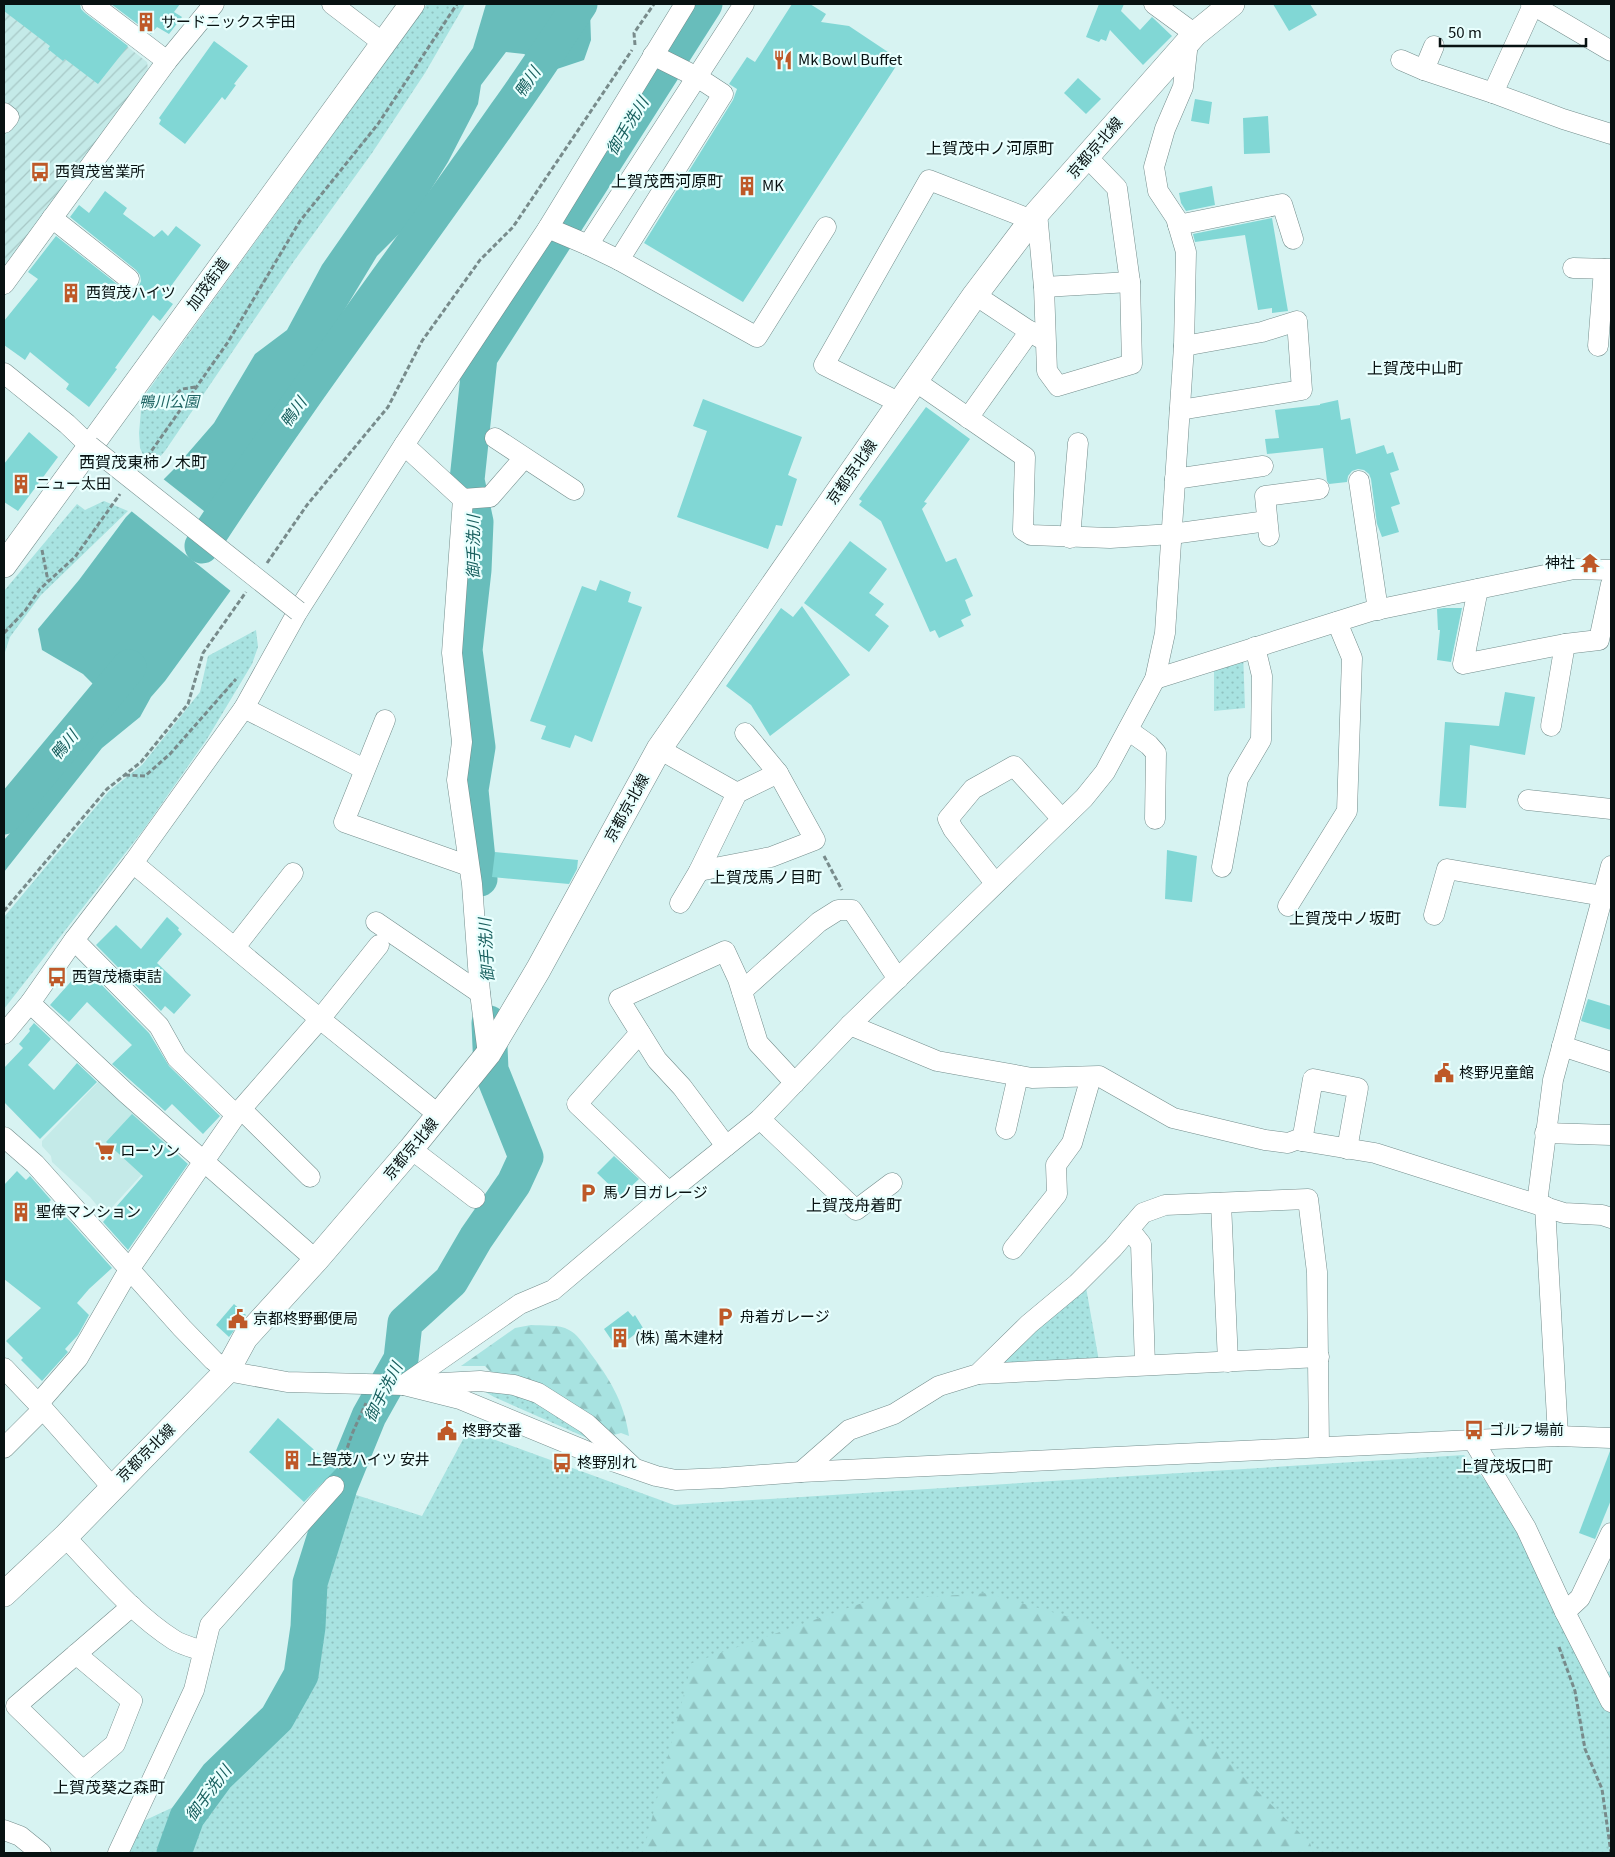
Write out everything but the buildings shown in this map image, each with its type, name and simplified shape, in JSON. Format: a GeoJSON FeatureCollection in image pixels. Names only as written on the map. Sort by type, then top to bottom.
{"type":"FeatureCollection","features":[{"type":"Feature","properties":{"kind":"main road","name":"加茂街道"},"geometry":{"type":"LineString","coordinates":[[4,565],[412,4]]}},
{"type":"Feature","properties":{"kind":"main road","name":"京都京北線"},"geometry":{"type":"LineString","coordinates":[[4,1594],[65,1537],[227,1371],[246,1338],[411,1149],[488,1054],[538,970],[659,750],[974,295],[1035,217],[1191,38],[1232,4]]}},
{"type":"Feature","properties":{"kind":"street"},"geometry":{"type":"LineString","coordinates":[[92,4],[167,61]]}},
{"type":"Feature","properties":{"kind":"street"},"geometry":{"type":"LineString","coordinates":[[4,284],[167,61],[214,4]]}},
{"type":"Feature","properties":{"kind":"street"},"geometry":{"type":"LineString","coordinates":[[332,4],[382,43]]}},
{"type":"Feature","properties":{"kind":"street"},"geometry":{"type":"LineString","coordinates":[[4,1034],[30,1003],[244,708],[298,611],[404,445],[548,228],[685,4]]}},
{"type":"Feature","properties":{"kind":"street"},"geometry":{"type":"LineString","coordinates":[[580,242],[688,73],[744,4]]}},
{"type":"Feature","properties":{"kind":"street"},"geometry":{"type":"LineString","coordinates":[[404,1385],[520,1304],[554,1290],[669,1192],[760,1118],[850,1025],[1084,798],[1105,772],[1128,730],[1155,679],[1165,633],[1184,346],[1186,252],[1176,218],[1158,191],[1154,167],[1166,129],[1183,87],[1191,38],[1154,4]]}},
{"type":"Feature","properties":{"kind":"street"},"geometry":{"type":"LineString","coordinates":[[1493,93],[1532,4],[1611,51]]}},
{"type":"Feature","properties":{"kind":"street"},"geometry":{"type":"LineString","coordinates":[[1424,70],[1434,46]]}},
{"type":"Feature","properties":{"kind":"street"},"geometry":{"type":"LineString","coordinates":[[619,260],[723,94],[653,55]]}},
{"type":"Feature","properties":{"kind":"street"},"geometry":{"type":"LineString","coordinates":[[1401,60],[1563,120],[1611,134]]}},
{"type":"Feature","properties":{"kind":"street"},"geometry":{"type":"LineString","coordinates":[[4,113],[9,117],[4,123]]}},
{"type":"Feature","properties":{"kind":"street"},"geometry":{"type":"LineString","coordinates":[[900,403],[824,366],[929,180],[1035,217],[1044,287],[1038,337],[1047,372],[1058,386],[1132,364],[1130,282],[1117,188],[1087,157]]}},
{"type":"Feature","properties":{"kind":"street"},"geometry":{"type":"LineString","coordinates":[[1178,225],[1282,204],[1292,240]]}},
{"type":"Feature","properties":{"kind":"street"},"geometry":{"type":"LineString","coordinates":[[52,218],[129,279]]}},
{"type":"Feature","properties":{"kind":"street"},"geometry":{"type":"LineString","coordinates":[[548,228],[619,260],[757,337],[826,227]]}},
{"type":"Feature","properties":{"kind":"street"},"geometry":{"type":"LineString","coordinates":[[1573,268],[1608,269],[1598,346]]}},
{"type":"Feature","properties":{"kind":"street"},"geometry":{"type":"LineString","coordinates":[[1044,287],[1130,282]]}},
{"type":"Feature","properties":{"kind":"street"},"geometry":{"type":"LineString","coordinates":[[974,295],[1038,337]]}},
{"type":"Feature","properties":{"kind":"street"},"geometry":{"type":"LineString","coordinates":[[1180,410],[1302,390],[1297,321],[1262,332],[1184,346]]}},
{"type":"Feature","properties":{"kind":"street"},"geometry":{"type":"LineString","coordinates":[[968,418],[1038,337]]}},
{"type":"Feature","properties":{"kind":"street"},"geometry":{"type":"LineString","coordinates":[[4,373],[67,424],[90,446],[298,611]]}},
{"type":"Feature","properties":{"kind":"street"},"geometry":{"type":"LineString","coordinates":[[915,381],[1025,458],[1023,530],[1031,535],[1070,538],[1110,538],[1268,528],[1265,496],[1319,489]]}},
{"type":"Feature","properties":{"kind":"street"},"geometry":{"type":"LineString","coordinates":[[495,438],[574,490]]}},
{"type":"Feature","properties":{"kind":"street"},"geometry":{"type":"LineString","coordinates":[[1070,538],[1078,443]]}},
{"type":"Feature","properties":{"kind":"street"},"geometry":{"type":"LineString","coordinates":[[404,445],[462,499],[490,497],[524,458]]}},
{"type":"Feature","properties":{"kind":"street"},"geometry":{"type":"LineString","coordinates":[[1176,479],[1263,466]]}},
{"type":"Feature","properties":{"kind":"street"},"geometry":{"type":"LineString","coordinates":[[1359,481],[1378,610]]}},
{"type":"Feature","properties":{"kind":"street"},"geometry":{"type":"LineString","coordinates":[[462,499],[452,653],[462,742],[456,780],[469,866],[480,993],[488,1054]]}},
{"type":"Feature","properties":{"kind":"street"},"geometry":{"type":"LineString","coordinates":[[1155,679],[1378,610],[1574,569],[1611,570]]}},
{"type":"Feature","properties":{"kind":"street"},"geometry":{"type":"LineString","coordinates":[[1478,589],[1463,664],[1565,644],[1599,640],[1611,584]]}},
{"type":"Feature","properties":{"kind":"street"},"geometry":{"type":"LineString","coordinates":[[1288,906],[1347,811],[1352,658],[1337,622]]}},
{"type":"Feature","properties":{"kind":"street"},"geometry":{"type":"LineString","coordinates":[[1552,726],[1565,644]]}},
{"type":"Feature","properties":{"kind":"street"},"geometry":{"type":"LineString","coordinates":[[1222,867],[1238,779],[1261,740],[1262,676],[1255,647]]}},
{"type":"Feature","properties":{"kind":"street"},"geometry":{"type":"LineString","coordinates":[[244,708],[364,769]]}},
{"type":"Feature","properties":{"kind":"street"},"geometry":{"type":"LineString","coordinates":[[385,720],[344,822],[469,866]]}},
{"type":"Feature","properties":{"kind":"street"},"geometry":{"type":"LineString","coordinates":[[1128,730],[1149,745],[1156,754],[1155,819]]}},
{"type":"Feature","properties":{"kind":"street"},"geometry":{"type":"LineString","coordinates":[[699,871],[771,857],[815,840],[778,773],[745,733]]}},
{"type":"Feature","properties":{"kind":"street"},"geometry":{"type":"LineString","coordinates":[[659,750],[737,793]]}},
{"type":"Feature","properties":{"kind":"street"},"geometry":{"type":"LineString","coordinates":[[995,883],[953,829],[948,819],[973,789],[1014,766],[1062,819]]}},
{"type":"Feature","properties":{"kind":"street"},"geometry":{"type":"LineString","coordinates":[[680,903],[699,871],[737,793],[778,773]]}},
{"type":"Feature","properties":{"kind":"street"},"geometry":{"type":"LineString","coordinates":[[1528,800],[1611,809]]}},
{"type":"Feature","properties":{"kind":"street"},"geometry":{"type":"LineString","coordinates":[[133,863],[320,1019],[439,1115]]}},
{"type":"Feature","properties":{"kind":"street"},"geometry":{"type":"LineString","coordinates":[[1558,1436],[1541,1204],[1545,1133],[1553,1080],[1611,866]]}},
{"type":"Feature","properties":{"kind":"street"},"geometry":{"type":"LineString","coordinates":[[1434,915],[1447,869],[1603,896]]}},
{"type":"Feature","properties":{"kind":"street"},"geometry":{"type":"LineString","coordinates":[[234,947],[293,873]]}},
{"type":"Feature","properties":{"kind":"street"},"geometry":{"type":"LineString","coordinates":[[742,991],[819,922],[838,910],[852,910],[898,979]]}},
{"type":"Feature","properties":{"kind":"street"},"geometry":{"type":"LineString","coordinates":[[376,922],[480,993]]}},
{"type":"Feature","properties":{"kind":"street"},"geometry":{"type":"LineString","coordinates":[[74,940],[159,1026],[177,1058],[310,1176]]}},
{"type":"Feature","properties":{"kind":"street"},"geometry":{"type":"LineString","coordinates":[[4,1448],[78,1358],[130,1268],[239,1112],[320,1019],[379,946]]}},
{"type":"Feature","properties":{"kind":"street"},"geometry":{"type":"LineString","coordinates":[[726,1146],[682,1087],[657,1060],[619,999],[725,951],[742,991],[758,1043],[795,1083]]}},
{"type":"Feature","properties":{"kind":"street"},"geometry":{"type":"LineString","coordinates":[[30,1003],[126,1093],[316,1260]]}},
{"type":"Feature","properties":{"kind":"street"},"geometry":{"type":"LineString","coordinates":[[850,1025],[937,1061],[1032,1078],[1099,1076],[1173,1118],[1265,1140],[1288,1143],[1296,1140],[1375,1153],[1541,1204],[1564,1213],[1602,1215],[1611,1218]]}},
{"type":"Feature","properties":{"kind":"street"},"geometry":{"type":"LineString","coordinates":[[640,1033],[577,1104],[669,1192]]}},
{"type":"Feature","properties":{"kind":"street"},"geometry":{"type":"LineString","coordinates":[[1562,1046],[1611,1062]]}},
{"type":"Feature","properties":{"kind":"street"},"geometry":{"type":"LineString","coordinates":[[1006,1129],[1018,1076]]}},
{"type":"Feature","properties":{"kind":"street"},"geometry":{"type":"LineString","coordinates":[[1012,1248],[1057,1194],[1056,1165],[1072,1143],[1090,1077]]}},
{"type":"Feature","properties":{"kind":"street"},"geometry":{"type":"LineString","coordinates":[[1302,1141],[1313,1079],[1358,1088],[1347,1149]]}},
{"type":"Feature","properties":{"kind":"street"},"geometry":{"type":"LineString","coordinates":[[760,1118],[856,1210],[892,1183]]}},
{"type":"Feature","properties":{"kind":"street"},"geometry":{"type":"LineString","coordinates":[[1545,1133],[1611,1135]]}},
{"type":"Feature","properties":{"kind":"street"},"geometry":{"type":"LineString","coordinates":[[4,1137],[35,1164],[207,1354],[227,1371],[286,1382],[404,1385],[480,1381],[514,1384],[538,1393],[587,1424],[637,1470]]}},
{"type":"Feature","properties":{"kind":"street"},"geometry":{"type":"LineString","coordinates":[[411,1149],[475,1198]]}},
{"type":"Feature","properties":{"kind":"street"},"geometry":{"type":"LineString","coordinates":[[978,1374],[1029,1324],[1077,1284],[1143,1213],[1165,1205],[1308,1199],[1316,1272],[1319,1357],[1319,1447]]}},
{"type":"Feature","properties":{"kind":"street"},"geometry":{"type":"LineString","coordinates":[[1221,1203],[1228,1362]]}},
{"type":"Feature","properties":{"kind":"street"},"geometry":{"type":"LineString","coordinates":[[1129,1228],[1141,1244],[1144,1364]]}},
{"type":"Feature","properties":{"kind":"street"},"geometry":{"type":"LineString","coordinates":[[801,1472],[849,1430],[894,1414],[939,1386],[978,1374],[1144,1364],[1319,1357]]}},
{"type":"Feature","properties":{"kind":"street"},"geometry":{"type":"LineString","coordinates":[[4,1368],[112,1487]]}},
{"type":"Feature","properties":{"kind":"street"},"geometry":{"type":"LineString","coordinates":[[404,1385],[460,1399],[598,1456],[637,1470],[676,1480],[801,1472],[1558,1436],[1611,1438]]}},
{"type":"Feature","properties":{"kind":"street"},"geometry":{"type":"LineString","coordinates":[[1473,1440],[1526,1528],[1565,1612],[1611,1702]]}},
{"type":"Feature","properties":{"kind":"street"},"geometry":{"type":"LineString","coordinates":[[118,1853],[194,1690],[210,1625],[334,1486]]}},
{"type":"Feature","properties":{"kind":"street"},"geometry":{"type":"LineString","coordinates":[[1565,1612],[1580,1598],[1611,1533]]}},
{"type":"Feature","properties":{"kind":"street"},"geometry":{"type":"LineString","coordinates":[[65,1537],[132,1606],[175,1641],[203,1651]]}},
{"type":"Feature","properties":{"kind":"street"},"geometry":{"type":"LineString","coordinates":[[76,1654],[132,1701],[115,1744],[83,1772],[16,1706],[76,1654],[132,1606]]}},
{"type":"Feature","properties":{"kind":"street"},"geometry":{"type":"LineString","coordinates":[[4,1830],[20,1836],[41,1853]]}},
{"type":"Feature","properties":{"kind":"path"},"geometry":{"type":"LineString","coordinates":[[138,469],[228,342],[300,221],[378,124],[457,4]]}},
{"type":"Feature","properties":{"kind":"path"},"geometry":{"type":"LineString","coordinates":[[263,568],[308,506],[388,408],[422,341],[480,260],[513,227],[635,44],[634,33],[654,4]]}},
{"type":"Feature","properties":{"kind":"path"},"geometry":{"type":"LineString","coordinates":[[143,409],[164,404],[182,389],[197,387]]}},
{"type":"Feature","properties":{"kind":"path"},"geometry":{"type":"LineString","coordinates":[[4,633],[25,611],[40,589],[75,557],[121,493]]}},
{"type":"Feature","properties":{"kind":"path"},"geometry":{"type":"LineString","coordinates":[[4,911],[107,789],[141,762],[188,704],[203,653],[247,591]]}},
{"type":"Feature","properties":{"kind":"path"},"geometry":{"type":"LineString","coordinates":[[124,775],[144,776],[170,754],[239,676],[259,683]]}},
{"type":"Feature","properties":{"kind":"path"},"geometry":{"type":"LineString","coordinates":[[815,840],[852,910]]}},
{"type":"Feature","properties":{"kind":"path"},"geometry":{"type":"LineString","coordinates":[[334,1486],[352,1434],[374,1384]]}},
{"type":"Feature","properties":{"kind":"path"},"geometry":{"type":"LineString","coordinates":[[1558,1645],[1574,1691],[1585,1748],[1602,1789],[1611,1853]]}},
{"type":"Feature","properties":{"kind":"shaded area","name":"西賀茂営業所"},"geometry":{"type":"Polygon","coordinates":[[[4,4],[73,4],[147,62],[149,76],[4,269],[4,4]]]}},
{"type":"Feature","properties":{"kind":"shaded area"},"geometry":{"type":"Polygon","coordinates":[[[486,4],[592,4],[590,11],[591,40],[584,60],[554,70],[524,54],[506,52],[481,85],[478,104],[448,162],[410,223],[377,256],[302,380],[238,480],[219,530],[234,586],[165,681],[151,697],[140,717],[102,748],[4,872],[4,840],[54,782],[99,710],[95,686],[83,674],[42,650],[38,629],[79,580],[126,517],[175,468],[214,423],[255,354],[287,330],[322,265],[473,48],[486,4]]]}},
{"type":"Feature","properties":{"kind":"shaded area","name":"ローソン"},"geometry":{"type":"Polygon","coordinates":[[[100,1080],[173,1140],[105,1215],[90,1197],[52,1162],[51,1156],[42,1146],[42,1141],[100,1080]]]}},
{"type":"Feature","properties":{"kind":"green space","name":"鴨川公園"},"geometry":{"type":"Polygon","coordinates":[[[427,4],[465,4],[425,73],[372,153],[294,261],[165,451],[149,469],[140,448],[139,433],[142,399],[427,4]]]}},
{"type":"Feature","properties":{"kind":"green space"},"geometry":{"type":"Polygon","coordinates":[[[104,501],[128,511],[41,595],[10,637],[4,655],[4,591],[77,504],[85,510],[104,501]]]}},
{"type":"Feature","properties":{"kind":"green space"},"geometry":{"type":"Polygon","coordinates":[[[256,630],[258,647],[252,664],[207,739],[144,829],[4,1009],[4,917],[109,791],[142,765],[200,692],[208,656],[256,630]]]}},
{"type":"Feature","properties":{"kind":"green space"},"geometry":{"type":"Polygon","coordinates":[[[1243,651],[1245,708],[1214,711],[1214,660],[1243,651]]]}},
{"type":"Feature","properties":{"kind":"green space"},"geometry":{"type":"Polygon","coordinates":[[[1084,1276],[1100,1367],[988,1373],[1084,1276]]]}},
{"type":"Feature","properties":{"kind":"green space"},"geometry":{"type":"Polygon","coordinates":[[[531,1325],[565,1328],[580,1339],[603,1370],[614,1390],[627,1423],[629,1436],[621,1433],[614,1435],[587,1412],[582,1413],[506,1379],[490,1371],[485,1366],[461,1366],[515,1328],[531,1325]]]}},
{"type":"Feature","properties":{"kind":"green space"},"geometry":{"type":"Polygon","coordinates":[[[483,1388],[541,1401],[594,1441],[494,1397],[482,1390],[483,1388]]]}},
{"type":"Feature","properties":{"kind":"green space"},"geometry":{"type":"Polygon","coordinates":[[[468,1430],[674,1505],[1464,1455],[1492,1489],[1517,1530],[1590,1676],[1611,1671],[1611,1853],[124,1853],[137,1824],[223,1784],[293,1706],[311,1654],[318,1578],[350,1493],[422,1516],[468,1430]]]}},
{"type":"Feature","properties":{"kind":"green space"},"geometry":{"type":"Polygon","coordinates":[[[987,1593],[1086,1622],[1310,1843],[1313,1853],[643,1853],[692,1663],[868,1601],[987,1593]]]}},
{"type":"Feature","properties":{"kind":"pier"},"geometry":{"type":"Polygon","coordinates":[[[162,478],[223,526],[221,530],[237,585],[232,592],[130,510],[162,478]]]}},
{"type":"Feature","properties":{"kind":"waterway","name":"鴨川"},"geometry":{"type":"LineString","coordinates":[[202,546],[276,436],[516,99],[580,4]]}},
{"type":"Feature","properties":{"kind":"waterway","name":"御手洗川"},"geometry":{"type":"LineString","coordinates":[[480,879],[471,790],[478,747],[465,650],[474,570],[476,522],[467,480],[480,357],[705,4]]}},
{"type":"Feature","properties":{"kind":"waterway","name":"鴨川"},"geometry":{"type":"LineString","coordinates":[[4,817],[129,667]]}},
{"type":"Feature","properties":{"kind":"waterway","name":"御手洗川"},"geometry":{"type":"LineString","coordinates":[[174,1853],[187,1817],[217,1776],[277,1718],[301,1675],[308,1627],[310,1583],[340,1487],[369,1416],[401,1359],[405,1323],[451,1281],[476,1238],[514,1183],[526,1157],[491,1070],[489,1023]]}},
{"type":"Feature","properties":{"kind":"place","name":"サードニックス宇田"},"geometry":{"type":"Point","coordinates":[146,22]}},
{"type":"Feature","properties":{"kind":"place","name":"Mk Bowl Buffet"},"geometry":{"type":"Point","coordinates":[783,60]}},
{"type":"Feature","properties":{"kind":"place","name":"西賀茂営業所"},"geometry":{"type":"Point","coordinates":[40,172]}},
{"type":"Feature","properties":{"kind":"place","name":"MK"},"geometry":{"type":"Point","coordinates":[747,186]}},
{"type":"Feature","properties":{"kind":"place","name":"西賀茂ハイツ"},"geometry":{"type":"Point","coordinates":[71,293]}},
{"type":"Feature","properties":{"kind":"place","name":"ニュー太田"},"geometry":{"type":"Point","coordinates":[21,484]}},
{"type":"Feature","properties":{"kind":"place","name":"神社"},"geometry":{"type":"Point","coordinates":[1590,563]}},
{"type":"Feature","properties":{"kind":"place","name":"西賀茂橋東詰"},"geometry":{"type":"Point","coordinates":[57,977]}},
{"type":"Feature","properties":{"kind":"place","name":"柊野児童館"},"geometry":{"type":"Point","coordinates":[1444,1073]}},
{"type":"Feature","properties":{"kind":"place","name":"ローソン"},"geometry":{"type":"Point","coordinates":[105,1151]}},
{"type":"Feature","properties":{"kind":"place","name":"馬ノ目ガレージ"},"geometry":{"type":"Point","coordinates":[588,1193]}},
{"type":"Feature","properties":{"kind":"place","name":"聖倖マンション"},"geometry":{"type":"Point","coordinates":[21,1212]}},
{"type":"Feature","properties":{"kind":"place","name":"舟着ガレージ"},"geometry":{"type":"Point","coordinates":[725,1317]}},
{"type":"Feature","properties":{"kind":"place","name":"京都柊野郵便局"},"geometry":{"type":"Point","coordinates":[238,1319]}},
{"type":"Feature","properties":{"kind":"place","name":"(株) 萬木建材"},"geometry":{"type":"Point","coordinates":[620,1338]}},
{"type":"Feature","properties":{"kind":"place","name":"ゴルフ場前"},"geometry":{"type":"Point","coordinates":[1474,1430]}},
{"type":"Feature","properties":{"kind":"place","name":"柊野交番"},"geometry":{"type":"Point","coordinates":[447,1431]}},
{"type":"Feature","properties":{"kind":"place","name":"上賀茂ハイツ 安井"},"geometry":{"type":"Point","coordinates":[292,1460]}},
{"type":"Feature","properties":{"kind":"place","name":"柊野別れ"},"geometry":{"type":"Point","coordinates":[562,1463]}},
{"type":"Feature","properties":{"kind":"district","name":"上賀茂中ノ河原町"},"geometry":{"type":"Point","coordinates":[990,148]}},
{"type":"Feature","properties":{"kind":"district","name":"上賀茂西河原町"},"geometry":{"type":"Point","coordinates":[667,181]}},
{"type":"Feature","properties":{"kind":"district","name":"上賀茂中山町"},"geometry":{"type":"Point","coordinates":[1415,368]}},
{"type":"Feature","properties":{"kind":"district","name":"西賀茂東柿ノ木町"},"geometry":{"type":"Point","coordinates":[143,462]}},
{"type":"Feature","properties":{"kind":"district","name":"上賀茂馬ノ目町"},"geometry":{"type":"Point","coordinates":[766,877]}},
{"type":"Feature","properties":{"kind":"district","name":"上賀茂中ノ坂町"},"geometry":{"type":"Point","coordinates":[1345,918]}},
{"type":"Feature","properties":{"kind":"district","name":"上賀茂舟着町"},"geometry":{"type":"Point","coordinates":[854,1205]}},
{"type":"Feature","properties":{"kind":"district","name":"上賀茂坂口町"},"geometry":{"type":"Point","coordinates":[1505,1466]}},
{"type":"Feature","properties":{"kind":"district","name":"上賀茂葵之森町"},"geometry":{"type":"Point","coordinates":[109,1787]}}]}
